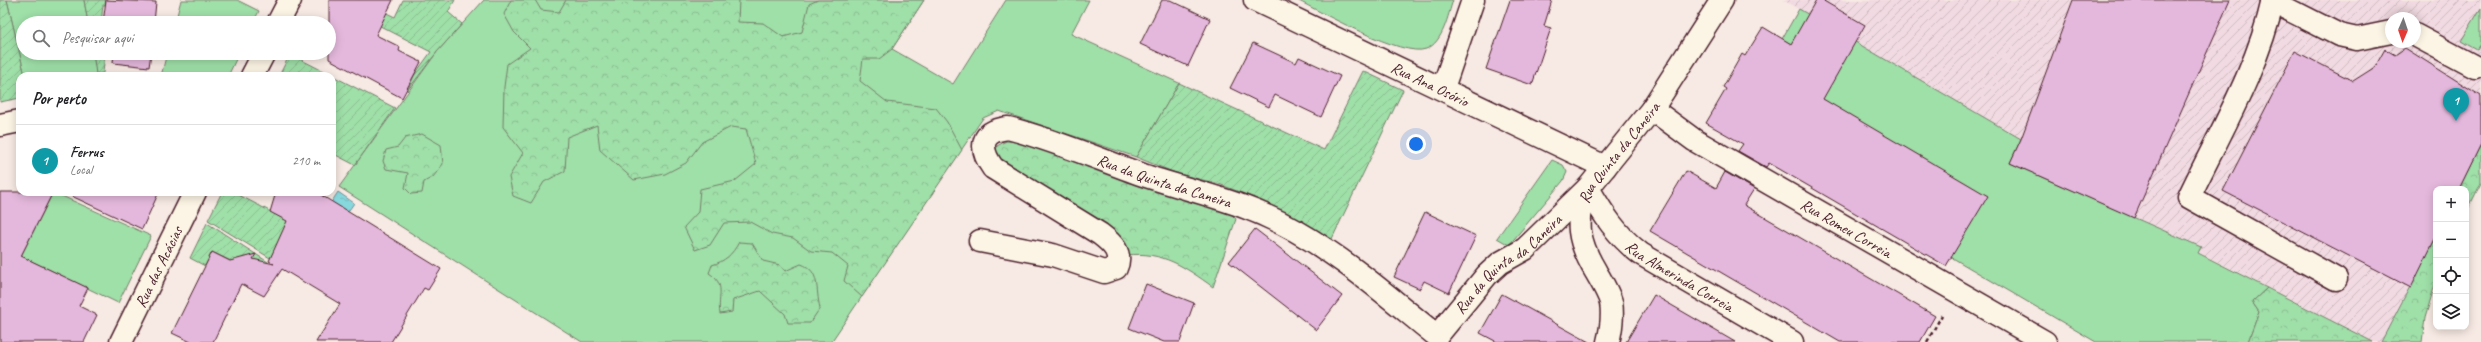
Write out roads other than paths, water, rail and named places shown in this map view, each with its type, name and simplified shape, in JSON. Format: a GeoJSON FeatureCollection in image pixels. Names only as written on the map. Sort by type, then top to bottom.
{"type":"FeatureCollection","features":[{"type":"Feature","properties":{"kind":"street"},"geometry":{"type":"LineString","coordinates":[[282,16],[290,0]]}},
{"type":"Feature","properties":{"kind":"street","name":"Rua Ana Osório"},"geometry":{"type":"LineString","coordinates":[[1255,0],[1443,88],[1605,167]]}},
{"type":"Feature","properties":{"kind":"street"},"geometry":{"type":"LineString","coordinates":[[1443,88],[1474,0]]}},
{"type":"Feature","properties":{"kind":"street","name":"Rua Quinta da Caneira"},"geometry":{"type":"LineString","coordinates":[[1608,342],[1612,321],[1611,302],[1582,248],[1579,230],[1580,214],[1588,188],[1652,109],[1722,0]]}},
{"type":"Feature","properties":{"kind":"street"},"geometry":{"type":"LineString","coordinates":[[2336,278],[2189,197],[2250,68],[2266,27],[2272,1],[2339,35],[2357,39],[2385,33]]}},
{"type":"Feature","properties":{"kind":"street"},"geometry":{"type":"LineString","coordinates":[[2421,38],[2475,67]]}},
{"type":"Feature","properties":{"kind":"street"},"geometry":{"type":"LineString","coordinates":[[254,72],[260,60]]}},
{"type":"Feature","properties":{"kind":"street","name":"Rua Romeu Correia"},"geometry":{"type":"LineString","coordinates":[[1652,109],[1694,140],[2045,342]]}},
{"type":"Feature","properties":{"kind":"street"},"geometry":{"type":"LineString","coordinates":[[0,125],[16,122]]}},
{"type":"Feature","properties":{"kind":"street","name":"Rua da Quinta da Caneira"},"geometry":{"type":"LineString","coordinates":[[980,240],[1053,255],[1104,272],[1116,268],[1119,262],[1116,248],[1100,234],[993,168],[983,150],[984,142],[989,135],[997,130],[1008,128],[1102,158],[1165,182],[1245,205],[1273,218],[1325,249],[1437,336],[1487,275],[1500,263],[1525,249],[1588,188]]}},
{"type":"Feature","properties":{"kind":"street","name":"Rua Almerinda Correia"},"geometry":{"type":"LineString","coordinates":[[1588,188],[1608,222],[1623,241],[1640,254],[1792,342]]}},
{"type":"Feature","properties":{"kind":"street","name":"Rua das Acácias"},"geometry":{"type":"LineString","coordinates":[[122,342],[193,196]]}},
{"type":"Feature","properties":{"kind":"water"},"geometry":{"type":"Polygon","coordinates":[[[338,192],[354,203],[338,226],[319,221],[336,196],[338,192]]]}},
{"type":"Feature","properties":{"kind":"place","name":"Ferrus"},"geometry":{"type":"Point","coordinates":[2456,121]}}]}
